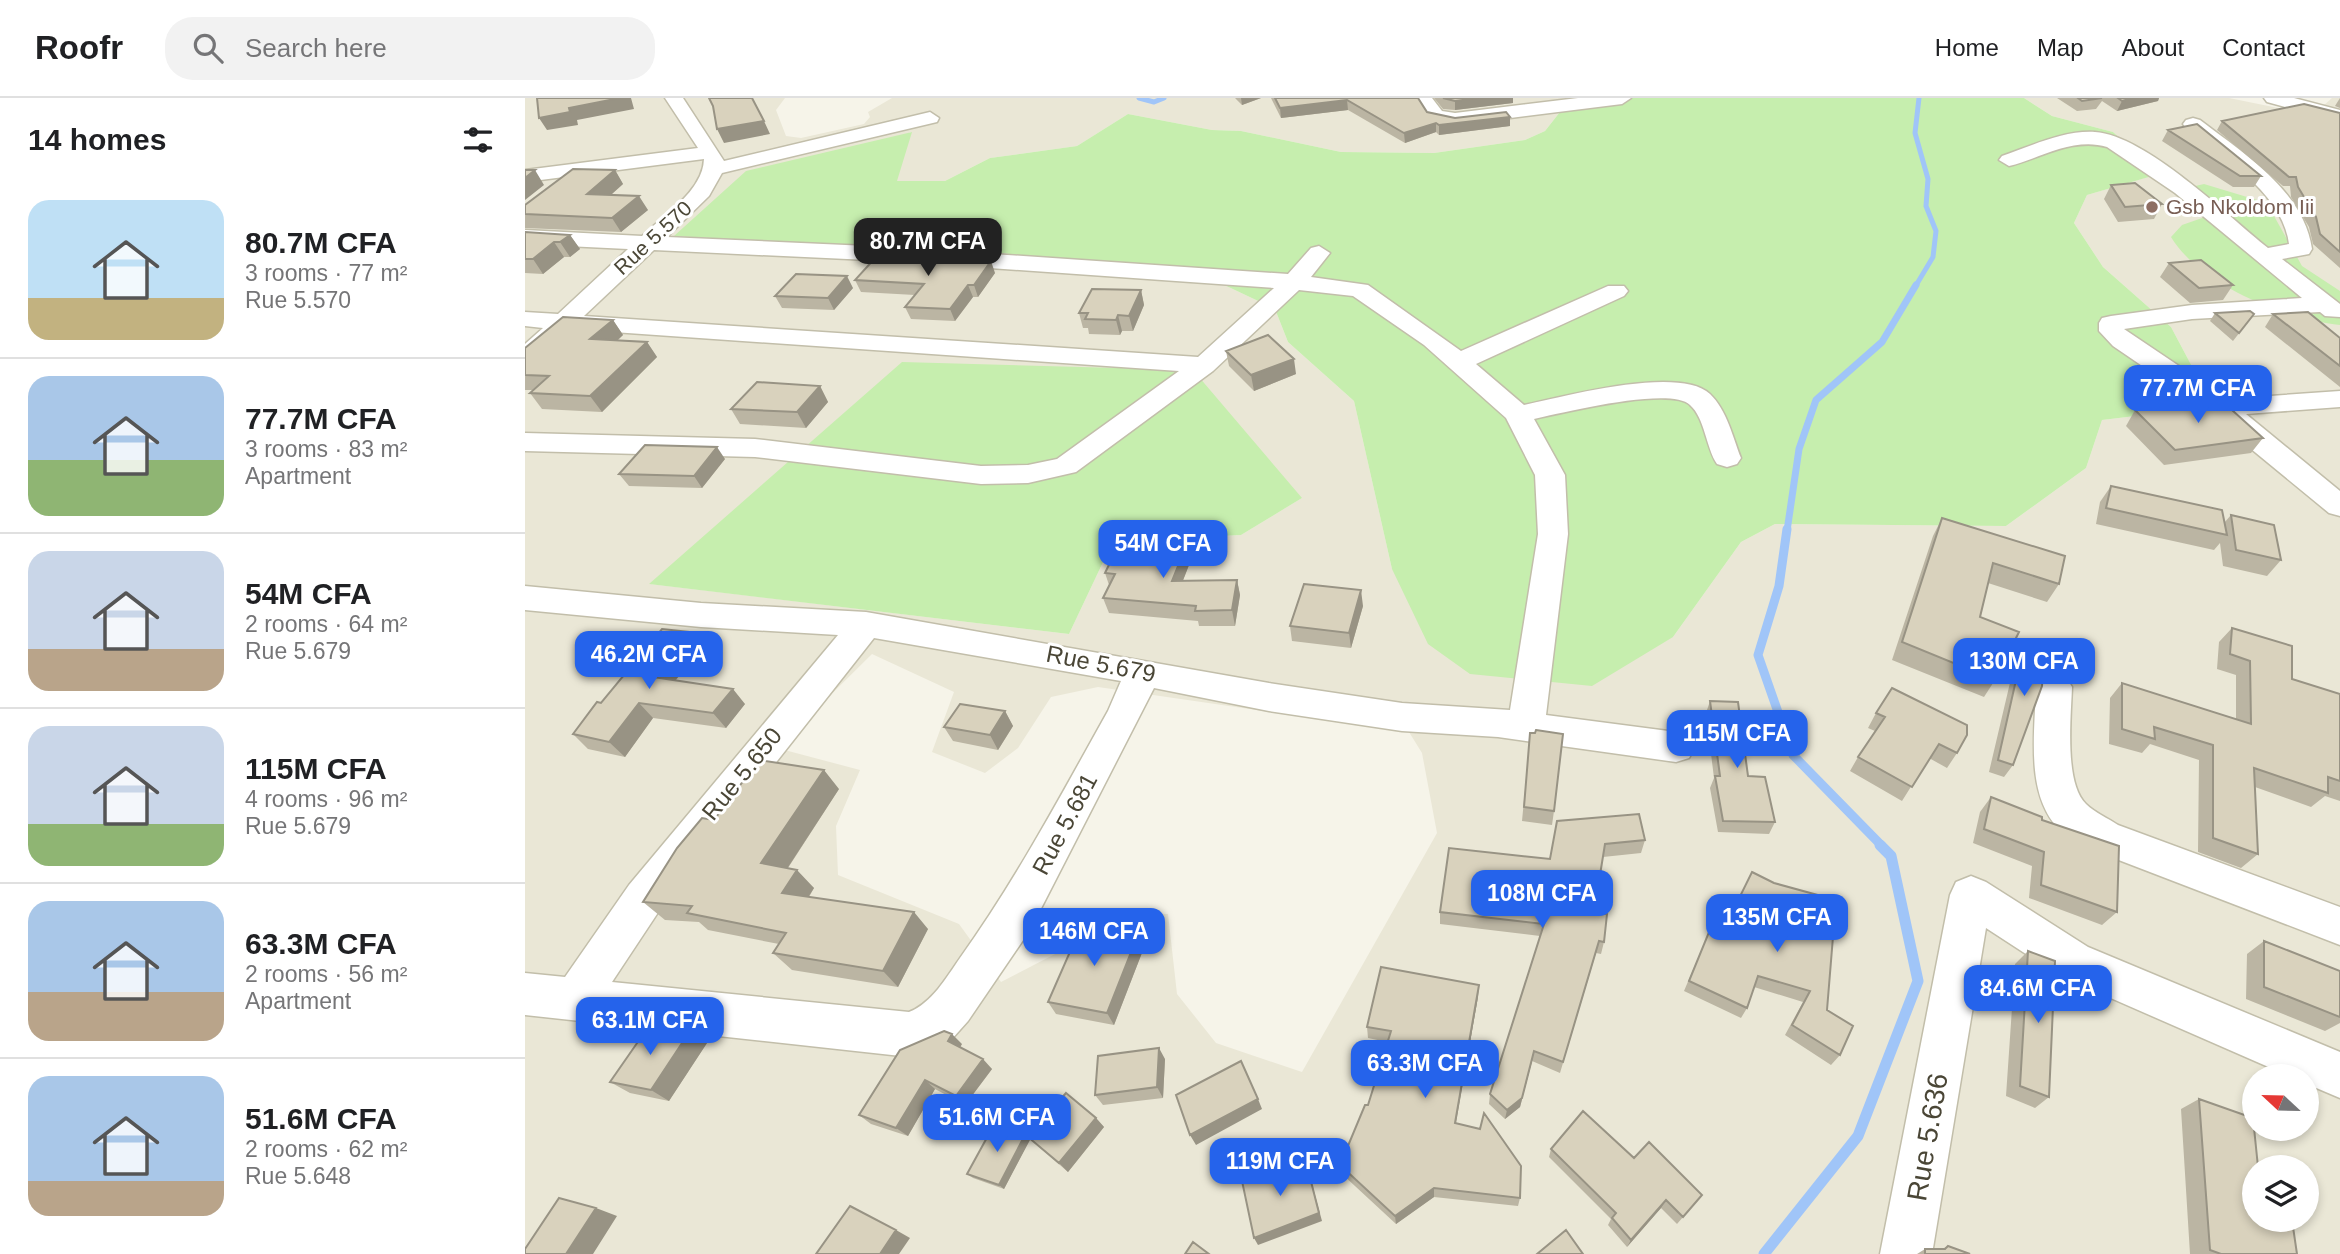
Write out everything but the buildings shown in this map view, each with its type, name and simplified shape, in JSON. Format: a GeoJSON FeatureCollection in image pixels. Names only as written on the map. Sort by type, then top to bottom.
{"type":"FeatureCollection","features":[{"type":"Feature","properties":{"kind":"street"},"geometry":{"type":"LineString","coordinates":[[674,98],[712,161]]}},
{"type":"Feature","properties":{"kind":"street"},"geometry":{"type":"LineString","coordinates":[[1422,98],[1436,116],[1455,119],[1622,98]]}},
{"type":"Feature","properties":{"kind":"street"},"geometry":{"type":"LineString","coordinates":[[2273,98],[2340,117]]}},
{"type":"Feature","properties":{"kind":"street"},"geometry":{"type":"LineString","coordinates":[[525,176],[582,169],[712,161],[930,118]]}},
{"type":"Feature","properties":{"kind":"street"},"geometry":{"type":"LineString","coordinates":[[2193,124],[2263,183],[2287,212],[2301,239],[2301,249],[2263,256]]}},
{"type":"Feature","properties":{"kind":"street"},"geometry":{"type":"LineString","coordinates":[[2009,160],[2074,140],[2106,139],[2171,180],[2333,310]]}},
{"type":"Feature","properties":{"kind":"street","name":"Rue 5.570"},"geometry":{"type":"LineString","coordinates":[[525,358],[702,192],[712,161]]}},
{"type":"Feature","properties":{"kind":"street"},"geometry":{"type":"LineString","coordinates":[[554,191],[582,169]]}},
{"type":"Feature","properties":{"kind":"street"},"geometry":{"type":"LineString","coordinates":[[525,237],[890,254],[1294,282],[1360,290],[1433,340],[1518,414],[1550,475],[1553,534],[1526,726]]}},
{"type":"Feature","properties":{"kind":"street"},"geometry":{"type":"LineString","coordinates":[[525,442],[755,449],[981,475],[1028,474],[1066,466],[1204,365],[1294,282],[1319,253]]}},
{"type":"Feature","properties":{"kind":"street"},"geometry":{"type":"LineString","coordinates":[[1458,362],[1616,291]]}},
{"type":"Feature","properties":{"kind":"street"},"geometry":{"type":"LineString","coordinates":[[2333,310],[2192,312],[2111,323],[2112,331],[2122,341],[2230,413],[2249,433],[2340,506]]}},
{"type":"Feature","properties":{"kind":"street"},"geometry":{"type":"LineString","coordinates":[[525,319],[683,327],[766,337],[1204,365]]}},
{"type":"Feature","properties":{"kind":"street"},"geometry":{"type":"LineString","coordinates":[[1518,414],[1642,390],[1669,388],[1686,391],[1699,398],[1727,458]]}},
{"type":"Feature","properties":{"kind":"street"},"geometry":{"type":"LineString","coordinates":[[2230,413],[2230,407],[2236,405],[2340,400]]}},
{"type":"Feature","properties":{"kind":"street","name":"Rue 5.679"},"geometry":{"type":"LineString","coordinates":[[525,598],[701,615],[866,624],[1143,672],[1269,697],[1402,717],[1526,726],[1676,747]]}},
{"type":"Feature","properties":{"kind":"street","name":"Rue 5.650"},"geometry":{"type":"LineString","coordinates":[[576,998],[644,898],[866,624]]}},
{"type":"Feature","properties":{"kind":"street","name":"Rue 5.681"},"geometry":{"type":"LineString","coordinates":[[525,994],[910,1035],[935,1024],[952,1006],[1015,916],[1125,714],[1143,672]]}},
{"type":"Feature","properties":{"kind":"street"},"geometry":{"type":"LineString","coordinates":[[2054,687],[2055,769],[2059,796],[2071,815],[2104,837],[2340,926]]}},
{"type":"Feature","properties":{"kind":"street","name":"Rue 5.636"},"geometry":{"type":"LineString","coordinates":[[1906,1254],[1971,895],[2073,961],[2340,1075]]}},
{"type":"Feature","properties":{"kind":"shaded area"},"geometry":{"type":"Polygon","coordinates":[[[525,98],[785,98],[776,110],[786,136],[801,138],[864,124],[870,117],[868,112],[892,98],[1571,98],[1545,131],[1525,140],[1434,153],[1341,152],[1241,131],[1212,130],[1128,114],[1077,146],[990,158],[945,181],[896,181],[911,132],[675,235],[1002,253],[1220,283],[1275,309],[1288,342],[1354,401],[1392,569],[1673,637],[1741,542],[1775,524],[2006,526],[2086,468],[2102,420],[2169,412],[2196,374],[2171,327],[2103,267],[2074,223],[2087,195],[2158,174],[2113,132],[2052,116],[2024,98],[2229,98],[2313,115],[2332,98],[2340,98],[2340,1254],[525,1254],[525,98]],[[1302,498],[650,584],[1069,634],[1113,541],[1241,535],[1302,498]],[[872,654],[777,748],[860,770],[836,826],[838,875],[959,924],[1001,982],[1057,953],[1088,912],[1168,914],[1177,994],[1216,1043],[1302,1072],[1437,833],[1422,753],[1409,732],[1098,687],[1051,697],[1018,748],[985,773],[932,752],[954,692],[872,654]]]}},
{"type":"Feature","properties":{"kind":"green space"},"geometry":{"type":"Polygon","coordinates":[[[1571,98],[2024,98],[2052,116],[2113,132],[2159,174],[2087,195],[2074,223],[2103,267],[2171,327],[2196,374],[2169,412],[2102,420],[2086,468],[2006,526],[1775,524],[1741,542],[1673,637],[1592,686],[1470,674],[1428,644],[1392,569],[1354,401],[1288,342],[1275,309],[1220,283],[1002,253],[674,236],[746,171],[912,132],[897,181],[945,181],[990,158],[1077,146],[1128,114],[1212,130],[1241,131],[1341,152],[1434,153],[1525,140],[1545,131],[1571,98]]]}},
{"type":"Feature","properties":{"kind":"green space"},"geometry":{"type":"Polygon","coordinates":[[[2204,184],[2257,200],[2269,207],[2302,266],[2340,291],[2340,325],[2294,315],[2246,297],[2223,285],[2185,255],[2171,237],[2182,225],[2205,217],[2191,187],[2204,184]]]}},
{"type":"Feature","properties":{"kind":"green space"},"geometry":{"type":"Polygon","coordinates":[[[902,362],[1193,370],[1302,498],[1241,535],[1113,541],[1069,634],[649,584],[902,362]]]}},
{"type":"Feature","properties":{"kind":"waterway"},"geometry":{"type":"LineString","coordinates":[[1139,98],[1154,102],[1164,98]]}},
{"type":"Feature","properties":{"kind":"waterway"},"geometry":{"type":"LineString","coordinates":[[1915,287],[1933,257],[1936,231],[1926,206],[1928,179],[1915,133],[1919,98]]}},
{"type":"Feature","properties":{"kind":"waterway"},"geometry":{"type":"LineString","coordinates":[[1787,531],[1799,449],[1816,400],[1882,342],[1916,285]]}},
{"type":"Feature","properties":{"kind":"waterway"},"geometry":{"type":"LineString","coordinates":[[1787,529],[1779,586],[1758,655],[1793,755],[1882,846]]}},
{"type":"Feature","properties":{"kind":"waterway"},"geometry":{"type":"LineString","coordinates":[[1764,1254],[1858,1136],[1918,981],[1891,856],[1880,845]]}},
{"type":"Feature","properties":{"kind":"place","name":"Gsb Nkoldom Iii"},"geometry":{"type":"Point","coordinates":[2152,207]}}]}
